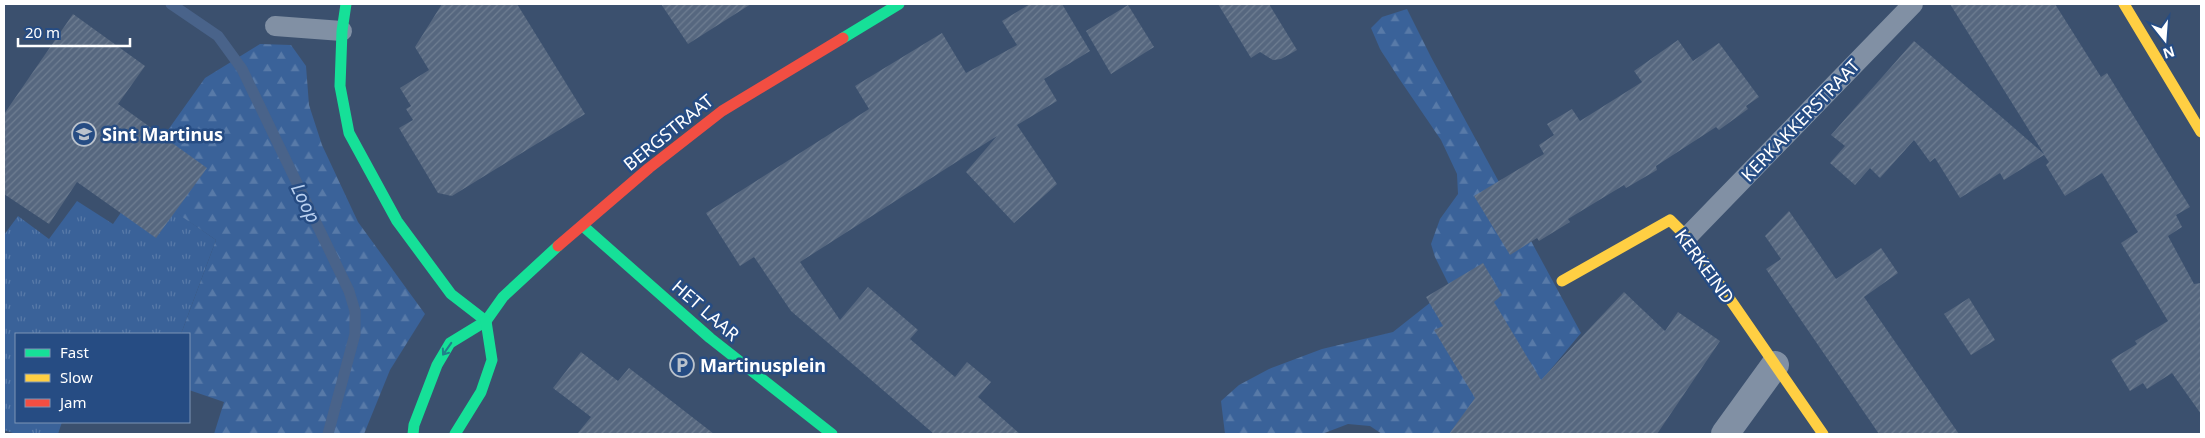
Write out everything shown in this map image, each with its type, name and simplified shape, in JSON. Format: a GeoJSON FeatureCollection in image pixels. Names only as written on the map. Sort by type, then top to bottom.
{"type":"FeatureCollection","features":[{"type":"Feature","properties":{"kind":"street"},"geometry":{"type":"LineString","coordinates":[[346,4],[342,31],[340,86],[349,133],[397,221],[451,294],[486,321],[492,360],[481,392],[455,434]]}},
{"type":"Feature","properties":{"kind":"street","name":"BERGSTRAAT"},"geometry":{"type":"LineString","coordinates":[[413,434],[414,425],[437,365],[450,343],[486,321],[503,297],[528,272],[649,168],[722,111],[899,4]]}},
{"type":"Feature","properties":{"kind":"street"},"geometry":{"type":"LineString","coordinates":[[2124,4],[2201,132]]}},
{"type":"Feature","properties":{"kind":"street","name":"KERKEIND"},"geometry":{"type":"LineString","coordinates":[[1562,281],[1670,220],[1687,237],[1823,434]]}},
{"type":"Feature","properties":{"kind":"street","name":"HET LAAR"},"geometry":{"type":"LineString","coordinates":[[583,226],[710,338],[832,434]]}},
{"type":"Feature","properties":{"kind":"street"},"geometry":{"type":"LineString","coordinates":[[1725,434],[1775,366]]}},
{"type":"Feature","properties":{"kind":"lane","name":"KERKAKKERSTRAAT"},"geometry":{"type":"LineString","coordinates":[[1687,237],[1914,4]]}},
{"type":"Feature","properties":{"kind":"lane"},"geometry":{"type":"LineString","coordinates":[[275,26],[342,31]]}},
{"type":"Feature","properties":{"kind":"green space"},"geometry":{"type":"Polygon","coordinates":[[[1407,9],[1431,57],[1581,333],[1497,434],[1382,434],[1370,426],[1348,424],[1322,434],[1225,434],[1221,401],[1239,385],[1269,369],[1322,349],[1393,332],[1450,287],[1435,257],[1431,244],[1440,219],[1458,194],[1457,174],[1441,140],[1380,49],[1371,28],[1382,17],[1407,9]]]}},
{"type":"Feature","properties":{"kind":"green space"},"geometry":{"type":"Polygon","coordinates":[[[260,44],[291,45],[306,66],[309,105],[322,145],[358,222],[425,314],[390,370],[364,434],[214,434],[224,402],[190,390],[190,333],[181,333],[216,240],[162,203],[163,137],[205,78],[260,44]]]}},
{"type":"Feature","properties":{"kind":"green space"},"geometry":{"type":"Polygon","coordinates":[[[170,142],[163,203],[216,240],[181,333],[15,333],[15,423],[62,423],[58,434],[16,434],[4,430],[4,235],[18,216],[49,239],[77,201],[113,224],[170,142]]]}},
{"type":"Feature","properties":{"kind":"building"},"geometry":{"type":"Polygon","coordinates":[[[442,4],[517,4],[585,114],[452,196],[438,193],[399,128],[413,120],[406,109],[411,106],[400,88],[429,70],[415,47],[442,4]]]}},
{"type":"Feature","properties":{"kind":"building"},"geometry":{"type":"Polygon","coordinates":[[[661,4],[751,4],[688,44],[661,4]]]}},
{"type":"Feature","properties":{"kind":"building"},"geometry":{"type":"Polygon","coordinates":[[[1030,4],[1062,4],[1090,51],[1044,79],[1057,101],[1017,125],[1057,184],[1014,223],[966,172],[997,136],[800,262],[840,320],[868,287],[918,330],[910,339],[955,377],[967,362],[991,382],[978,397],[1020,434],[934,434],[791,311],[754,257],[740,266],[706,213],[869,109],[855,86],[942,33],[966,73],[1017,45],[1002,21],[1030,4]]]}},
{"type":"Feature","properties":{"kind":"building"},"geometry":{"type":"Polygon","coordinates":[[[1218,4],[1269,4],[1297,50],[1281,59],[1273,60],[1260,52],[1251,58],[1218,4]]]}},
{"type":"Feature","properties":{"kind":"building"},"geometry":{"type":"Polygon","coordinates":[[[1950,4],[2055,4],[2101,77],[2107,73],[2190,207],[2176,215],[2182,227],[2168,236],[2194,284],[2201,283],[2201,414],[2172,373],[2147,389],[2143,383],[2130,391],[2111,360],[2137,344],[2135,341],[2168,321],[2121,243],[2138,232],[2102,173],[2065,196],[2046,165],[2049,162],[2044,155],[2004,180],[2000,173],[1960,198],[1935,158],[1930,162],[1914,140],[1880,178],[1870,168],[1855,185],[1830,163],[1845,146],[1831,135],[1914,41],[2044,154],[1950,4]]]}},
{"type":"Feature","properties":{"kind":"building"},"geometry":{"type":"Polygon","coordinates":[[[1128,5],[1154,47],[1111,74],[1086,31],[1128,5]]]}},
{"type":"Feature","properties":{"kind":"building","name":"Sint Martinus"},"geometry":{"type":"Polygon","coordinates":[[[73,14],[145,66],[118,104],[207,168],[156,238],[77,182],[49,224],[4,194],[4,114],[73,14]]]}},
{"type":"Feature","properties":{"kind":"building"},"geometry":{"type":"Polygon","coordinates":[[[1678,40],[1693,61],[1719,43],[1759,97],[1746,106],[1748,109],[1719,130],[1716,127],[1656,166],[1657,170],[1626,188],[1624,185],[1568,219],[1570,222],[1539,241],[1537,238],[1510,255],[1474,196],[1544,154],[1539,145],[1554,135],[1547,124],[1572,109],[1580,121],[1642,82],[1634,71],[1678,40]]]}},
{"type":"Feature","properties":{"kind":"building"},"geometry":{"type":"Polygon","coordinates":[[[1789,211],[1836,279],[1881,248],[1898,273],[1864,297],[1959,434],[1879,434],[1766,269],[1781,259],[1765,236],[1789,211]]]}},
{"type":"Feature","properties":{"kind":"building"},"geometry":{"type":"Polygon","coordinates":[[[1483,263],[1502,295],[1494,302],[1541,380],[1624,292],[1665,331],[1678,312],[1720,341],[1657,434],[1449,434],[1475,398],[1434,330],[1443,326],[1426,297],[1483,263]]]}},
{"type":"Feature","properties":{"kind":"building"},"geometry":{"type":"Polygon","coordinates":[[[1969,298],[1995,340],[1971,355],[1944,314],[1969,298]]]}},
{"type":"Feature","properties":{"kind":"building"},"geometry":{"type":"Polygon","coordinates":[[[581,352],[618,381],[629,368],[714,434],[577,434],[591,417],[553,388],[581,352]]]}},
{"type":"Feature","properties":{"kind":"waterway","name":"Loop"},"geometry":{"type":"LineString","coordinates":[[171,4],[218,36],[242,69],[349,291],[355,311],[355,334],[328,434]]}},
{"type":"Feature","properties":{"kind":"traffic: fast"},"geometry":{"type":"LineString","coordinates":[[346,4],[342,31],[340,86],[349,133],[397,221],[451,294],[486,321]]}},
{"type":"Feature","properties":{"kind":"traffic: fast"},"geometry":{"type":"LineString","coordinates":[[843,38],[899,4]]}},
{"type":"Feature","properties":{"kind":"traffic: fast"},"geometry":{"type":"LineString","coordinates":[[583,226],[710,338],[832,434]]}},
{"type":"Feature","properties":{"kind":"traffic: fast"},"geometry":{"type":"LineString","coordinates":[[413,434],[414,425],[437,365],[450,343],[486,321],[503,297],[558,246]]}},
{"type":"Feature","properties":{"kind":"traffic: fast"},"geometry":{"type":"LineString","coordinates":[[455,434],[481,392],[492,360],[486,321]]}},
{"type":"Feature","properties":{"kind":"traffic: slow"},"geometry":{"type":"LineString","coordinates":[[2124,4],[2201,132]]}},
{"type":"Feature","properties":{"kind":"traffic: slow"},"geometry":{"type":"LineString","coordinates":[[1562,281],[1670,220],[1687,237],[1823,434]]}},
{"type":"Feature","properties":{"kind":"traffic: jam"},"geometry":{"type":"LineString","coordinates":[[558,246],[649,168],[722,111],[843,38]]}},
{"type":"Feature","properties":{"kind":"place","name":"Sint Martinus"},"geometry":{"type":"Point","coordinates":[84,134]}},
{"type":"Feature","properties":{"kind":"place","name":"Martinusplein"},"geometry":{"type":"Point","coordinates":[682,365]}}]}
